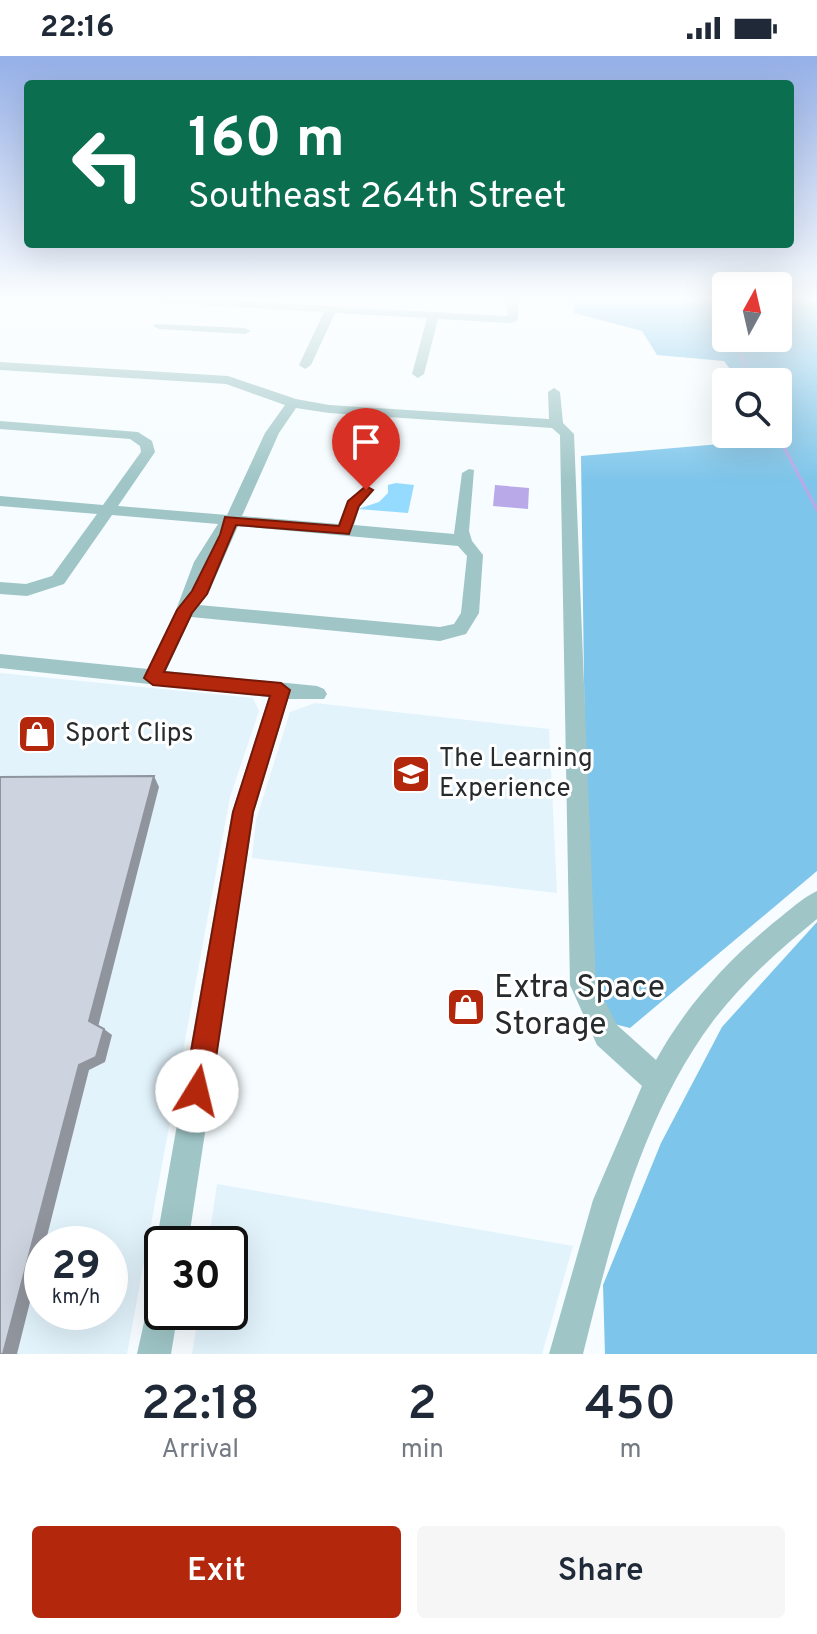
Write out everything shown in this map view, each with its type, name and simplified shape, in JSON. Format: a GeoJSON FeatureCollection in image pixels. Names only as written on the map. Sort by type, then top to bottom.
{"type":"FeatureCollection","features":[{"type":"Feature","properties":{"kind":"street"},"geometry":{"type":"LineString","coordinates":[[305,365],[307,361]]}},
{"type":"Feature","properties":{"kind":"street"},"geometry":{"type":"LineString","coordinates":[[418,374],[421,361]]}},
{"type":"Feature","properties":{"kind":"street"},"geometry":{"type":"LineString","coordinates":[[0,366],[228,380],[293,403],[329,409],[556,424],[567,434],[583,985],[607,1035],[659,1082]]}},
{"type":"Feature","properties":{"kind":"street"},"geometry":{"type":"LineString","coordinates":[[554,392],[556,424]]}},
{"type":"Feature","properties":{"kind":"street"},"geometry":{"type":"LineString","coordinates":[[153,678],[218,534],[230,520],[272,433],[293,403]]}},
{"type":"Feature","properties":{"kind":"street"},"geometry":{"type":"LineString","coordinates":[[0,425],[133,435],[145,441],[148,452],[68,570],[43,588],[0,588]]}},
{"type":"Feature","properties":{"kind":"street"},"geometry":{"type":"LineString","coordinates":[[185,610],[440,634],[464,624],[470,613],[475,555],[464,542],[461,531],[469,473]]}},
{"type":"Feature","properties":{"kind":"street"},"geometry":{"type":"LineString","coordinates":[[344,531],[353,504],[366,490]]}},
{"type":"Feature","properties":{"kind":"street"},"geometry":{"type":"LineString","coordinates":[[0,501],[464,542]]}},
{"type":"Feature","properties":{"kind":"street"},"geometry":{"type":"LineString","coordinates":[[0,661],[317,694]]}},
{"type":"Feature","properties":{"kind":"street"},"geometry":{"type":"LineString","coordinates":[[175,1226],[243,812],[281,690]]}},
{"type":"Feature","properties":{"kind":"street"},"geometry":{"type":"LineString","coordinates":[[566,1354],[593,1243],[617,1173],[659,1082],[690,1031],[738,971],[817,903]]}},
{"type":"Feature","properties":{"kind":"street"},"geometry":{"type":"LineString","coordinates":[[154,1354],[158,1330]]}},
{"type":"Feature","properties":{"kind":"shaded area"},"geometry":{"type":"Polygon","coordinates":[[[719,361],[817,361],[817,871],[630,1028],[610,1023],[588,975],[581,456],[712,445],[712,448],[792,448],[792,368],[729,368],[724,361],[719,361]]]}},
{"type":"Feature","properties":{"kind":"shaded area"},"geometry":{"type":"Polygon","coordinates":[[[388,485],[414,485],[408,513],[358,509],[379,502],[388,493],[388,485]]]}},
{"type":"Feature","properties":{"kind":"shaded area"},"geometry":{"type":"Polygon","coordinates":[[[495,485],[529,488],[528,509],[493,506],[495,485]]]}},
{"type":"Feature","properties":{"kind":"shaded area"},"geometry":{"type":"Polygon","coordinates":[[[0,673],[253,698],[259,711],[230,797],[151,1226],[144,1226],[144,1262],[127,1354],[0,1354],[0,673]]]}},
{"type":"Feature","properties":{"kind":"shaded area","name":"The Learning Experience"},"geometry":{"type":"Polygon","coordinates":[[[315,703],[549,729],[557,893],[252,858],[256,820],[290,712],[315,703]]]}},
{"type":"Feature","properties":{"kind":"shaded area"},"geometry":{"type":"Polygon","coordinates":[[[817,922],[817,1354],[605,1354],[603,1285],[661,1143],[722,1027],[817,922]]]}},
{"type":"Feature","properties":{"kind":"shaded area"},"geometry":{"type":"Polygon","coordinates":[[[217,1184],[573,1246],[542,1354],[192,1354],[196,1330],[248,1330],[248,1226],[211,1226],[217,1184]]]}},
{"type":"Feature","properties":{"kind":"building"},"geometry":{"type":"Polygon","coordinates":[[[154,776],[89,1021],[104,1029],[96,1057],[79,1065],[37,1226],[24,1226],[24,1274],[3,1354],[0,1354],[0,777],[154,776]]]}},
{"type":"Feature","properties":{"kind":"waterway"},"geometry":{"type":"LineString","coordinates":[[743,361],[746,368]]}},
{"type":"Feature","properties":{"kind":"waterway"},"geometry":{"type":"LineString","coordinates":[[784,448],[817,510]]}},
{"type":"Feature","properties":{"kind":"place","name":"Sport Clips"},"geometry":{"type":"Point","coordinates":[37,734]}},
{"type":"Feature","properties":{"kind":"place","name":"The Learning Experience"},"geometry":{"type":"Point","coordinates":[411,774]}},
{"type":"Feature","properties":{"kind":"place","name":"Extra Space Storage"},"geometry":{"type":"Point","coordinates":[466,1007]}},
{"type":"Feature","properties":{"kind":"route"},"geometry":{"type":"LineString","coordinates":[[197,1091],[243,812],[281,690],[153,678],[185,610],[199,594],[227,535],[230,520],[344,531],[353,504],[366,490]]}}]}
